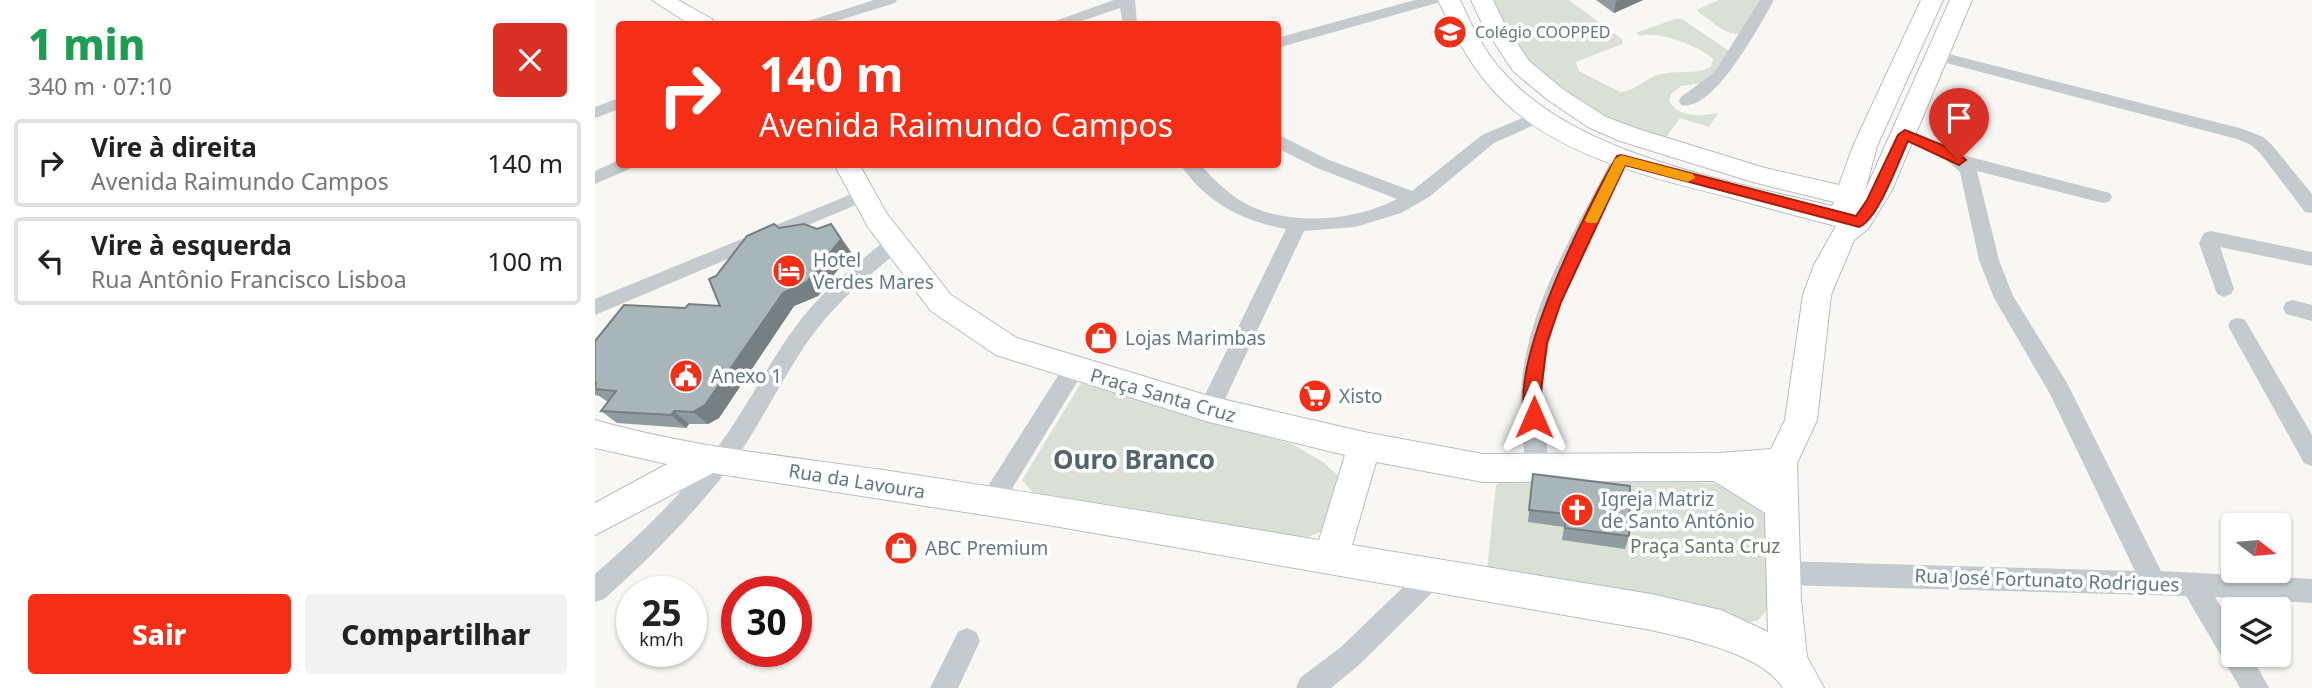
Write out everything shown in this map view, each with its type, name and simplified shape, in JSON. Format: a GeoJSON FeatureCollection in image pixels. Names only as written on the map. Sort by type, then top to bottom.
{"type":"FeatureCollection","features":[{"type":"Feature","properties":{"kind":"main road"},"geometry":{"type":"LineString","coordinates":[[663,0],[699,21]]}},
{"type":"Feature","properties":{"kind":"main road"},"geometry":{"type":"LineString","coordinates":[[1449,0],[1463,35],[1510,95],[1537,117],[1572,137],[1621,159],[1649,167],[1853,214]]}},
{"type":"Feature","properties":{"kind":"main road"},"geometry":{"type":"LineString","coordinates":[[1482,0],[1495,27],[1521,66],[1556,95],[1597,122],[1762,176],[1853,214]]}},
{"type":"Feature","properties":{"kind":"main road"},"geometry":{"type":"LineString","coordinates":[[1853,214],[1865,146],[1932,0]]}},
{"type":"Feature","properties":{"kind":"main road"},"geometry":{"type":"LineString","coordinates":[[1797,675],[1782,587],[1781,463],[1801,420],[1817,295],[1828,265],[1853,214],[1905,135],[1961,0]]}},
{"type":"Feature","properties":{"kind":"main road"},"geometry":{"type":"LineString","coordinates":[[1649,167],[1664,146]]}},
{"type":"Feature","properties":{"kind":"main road","name":"Praça Santa Cruz"},"geometry":{"type":"LineString","coordinates":[[848,168],[877,220],[941,303],[1007,347],[1075,369],[1209,409],[1456,465],[1483,468],[1719,467],[1781,463]]}},
{"type":"Feature","properties":{"kind":"main road","name":"Rua da Lavoura"},"geometry":{"type":"LineString","coordinates":[[595,434],[630,444],[991,502]]}},
{"type":"Feature","properties":{"kind":"main road"},"geometry":{"type":"LineString","coordinates":[[1331,557],[1364,446]]}},
{"type":"Feature","properties":{"kind":"main road"},"geometry":{"type":"LineString","coordinates":[[595,520],[716,458]]}},
{"type":"Feature","properties":{"kind":"main road"},"geometry":{"type":"LineString","coordinates":[[1719,467],[1780,504]]}},
{"type":"Feature","properties":{"kind":"main road"},"geometry":{"type":"LineString","coordinates":[[991,502],[1434,574],[1651,612],[1721,628],[1744,627],[1772,615],[1782,587]]}},
{"type":"Feature","properties":{"kind":"main road"},"geometry":{"type":"LineString","coordinates":[[1721,628],[1797,675]]}},
{"type":"Feature","properties":{"kind":"street"},"geometry":{"type":"LineString","coordinates":[[823,21],[890,0]]}},
{"type":"Feature","properties":{"kind":"street"},"geometry":{"type":"LineString","coordinates":[[1068,21],[1127,0],[1130,21]]}},
{"type":"Feature","properties":{"kind":"street"},"geometry":{"type":"LineString","coordinates":[[1281,42],[1432,0]]}},
{"type":"Feature","properties":{"kind":"street"},"geometry":{"type":"LineString","coordinates":[[1687,101],[1720,76],[1767,0]]}},
{"type":"Feature","properties":{"kind":"street"},"geometry":{"type":"LineString","coordinates":[[1937,56],[2243,135],[2257,141],[2266,149],[2312,208]]}},
{"type":"Feature","properties":{"kind":"street"},"geometry":{"type":"LineString","coordinates":[[595,113],[616,104]]}},
{"type":"Feature","properties":{"kind":"street"},"geometry":{"type":"LineString","coordinates":[[1193,168],[1216,193],[1250,214],[1297,225],[1356,220],[1388,211],[1413,199],[1487,140],[1511,126],[1537,117]]}},
{"type":"Feature","properties":{"kind":"street"},"geometry":{"type":"LineString","coordinates":[[1905,135],[1948,152],[1968,170],[1989,260],[2004,298],[2059,390],[2154,583]]}},
{"type":"Feature","properties":{"kind":"street"},"geometry":{"type":"LineString","coordinates":[[1281,141],[1334,169],[1413,199]]}},
{"type":"Feature","properties":{"kind":"street"},"geometry":{"type":"LineString","coordinates":[[1537,467],[1532,391],[1539,343],[1562,282],[1621,159]]}},
{"type":"Feature","properties":{"kind":"street"},"geometry":{"type":"LineString","coordinates":[[1959,160],[2103,197]]}},
{"type":"Feature","properties":{"kind":"street"},"geometry":{"type":"LineString","coordinates":[[595,178],[617,168]]}},
{"type":"Feature","properties":{"kind":"street"},"geometry":{"type":"LineString","coordinates":[[595,307],[863,195]]}},
{"type":"Feature","properties":{"kind":"street"},"geometry":{"type":"LineString","coordinates":[[1209,409],[1297,225]]}},
{"type":"Feature","properties":{"kind":"street"},"geometry":{"type":"LineString","coordinates":[[2224,289],[2209,243],[2211,239],[2312,259]]}},
{"type":"Feature","properties":{"kind":"street"},"geometry":{"type":"LineString","coordinates":[[595,590],[643,548],[716,458],[800,336],[847,283],[895,243]]}},
{"type":"Feature","properties":{"kind":"street"},"geometry":{"type":"LineString","coordinates":[[628,313],[653,282]]}},
{"type":"Feature","properties":{"kind":"street"},"geometry":{"type":"LineString","coordinates":[[2238,326],[2312,456]]}},
{"type":"Feature","properties":{"kind":"street"},"geometry":{"type":"LineString","coordinates":[[991,502],[1075,369]]}},
{"type":"Feature","properties":{"kind":"street"},"geometry":{"type":"LineString","coordinates":[[1310,688],[1350,656],[1434,574]]}},
{"type":"Feature","properties":{"kind":"street","name":"Rua José Fortunato Rodrigues"},"geometry":{"type":"LineString","coordinates":[[1782,587],[2154,583],[2312,592]]}},
{"type":"Feature","properties":{"kind":"street"},"geometry":{"type":"LineString","coordinates":[[2193,584],[2221,631]]}},
{"type":"Feature","properties":{"kind":"street"},"geometry":{"type":"LineString","coordinates":[[944,688],[967,640]]}},
{"type":"Feature","properties":{"kind":"street"},"geometry":{"type":"LineString","coordinates":[[2242,667],[2255,688]]}},
{"type":"Feature","properties":{"kind":"green space"},"geometry":{"type":"Polygon","coordinates":[[[1491,0],[1569,0],[1623,40],[1622,44],[1576,62],[1579,71],[1620,92],[1631,90],[1661,74],[1698,71],[1711,67],[1713,59],[1688,44],[1667,37],[1640,36],[1636,33],[1682,19],[1729,51],[1711,82],[1681,86],[1671,94],[1669,101],[1685,113],[1718,113],[1709,127],[1680,118],[1662,143],[1604,116],[1566,95],[1532,68],[1510,40],[1491,0]]]}},
{"type":"Feature","properties":{"kind":"green space"},"geometry":{"type":"Polygon","coordinates":[[[1719,0],[1763,0],[1743,33],[1737,34],[1718,27],[1696,10],[1719,0]]]}},
{"type":"Feature","properties":{"kind":"green space"},"geometry":{"type":"Polygon","coordinates":[[[1081,383],[1292,444],[1323,462],[1344,481],[1335,509],[1320,532],[1296,542],[1037,497],[1022,480],[1081,383]]]}},
{"type":"Feature","properties":{"kind":"green space","name":"Praça Santa Cruz"},"geometry":{"type":"Polygon","coordinates":[[[1513,474],[1726,484],[1758,504],[1766,516],[1771,606],[1758,620],[1743,625],[1731,613],[1487,569],[1496,485],[1513,474]]]}},
{"type":"Feature","properties":{"kind":"building"},"geometry":{"type":"Polygon","coordinates":[[[774,224],[779,228],[804,224],[817,229],[831,224],[841,239],[807,282],[783,293],[705,405],[693,412],[674,411],[671,415],[601,411],[616,391],[595,389],[595,341],[624,305],[685,308],[689,304],[720,306],[709,279],[716,276],[747,236],[774,224]]]}},
{"type":"Feature","properties":{"kind":"building","name":"Igreja Matriz de Santo Antônio"},"geometry":{"type":"Polygon","coordinates":[[[1533,474],[1630,486],[1629,536],[1565,528],[1566,514],[1529,510],[1533,474]]]}},
{"type":"Feature","properties":{"kind":"slow traffic"},"geometry":{"type":"LineString","coordinates":[[1592,220],[1621,159],[1688,178]]}},
{"type":"Feature","properties":{"kind":"place","name":"Colégio COOPPED"},"geometry":{"type":"Point","coordinates":[1450,32]}},
{"type":"Feature","properties":{"kind":"place","name":"Hotel Verdes Mares"},"geometry":{"type":"Point","coordinates":[789,271]}},
{"type":"Feature","properties":{"kind":"place","name":"Lojas Marimbas"},"geometry":{"type":"Point","coordinates":[1101,338]}},
{"type":"Feature","properties":{"kind":"place","name":"Anexo 1"},"geometry":{"type":"Point","coordinates":[686,376]}},
{"type":"Feature","properties":{"kind":"place","name":"Xisto"},"geometry":{"type":"Point","coordinates":[1315,396]}},
{"type":"Feature","properties":{"kind":"place","name":"Igreja Matriz de Santo Antônio"},"geometry":{"type":"Point","coordinates":[1577,510]}},
{"type":"Feature","properties":{"kind":"place","name":"ABC Premium"},"geometry":{"type":"Point","coordinates":[901,548]}},
{"type":"Feature","properties":{"kind":"district","name":"Ouro Branco"},"geometry":{"type":"Point","coordinates":[1134,459]}},
{"type":"Feature","properties":{"kind":"route"},"geometry":{"type":"LineString","coordinates":[[1534,417],[1532,391],[1539,343],[1571,261],[1621,159],[1859,222],[1873,202],[1905,135],[1948,152],[1959,160]]}}]}
